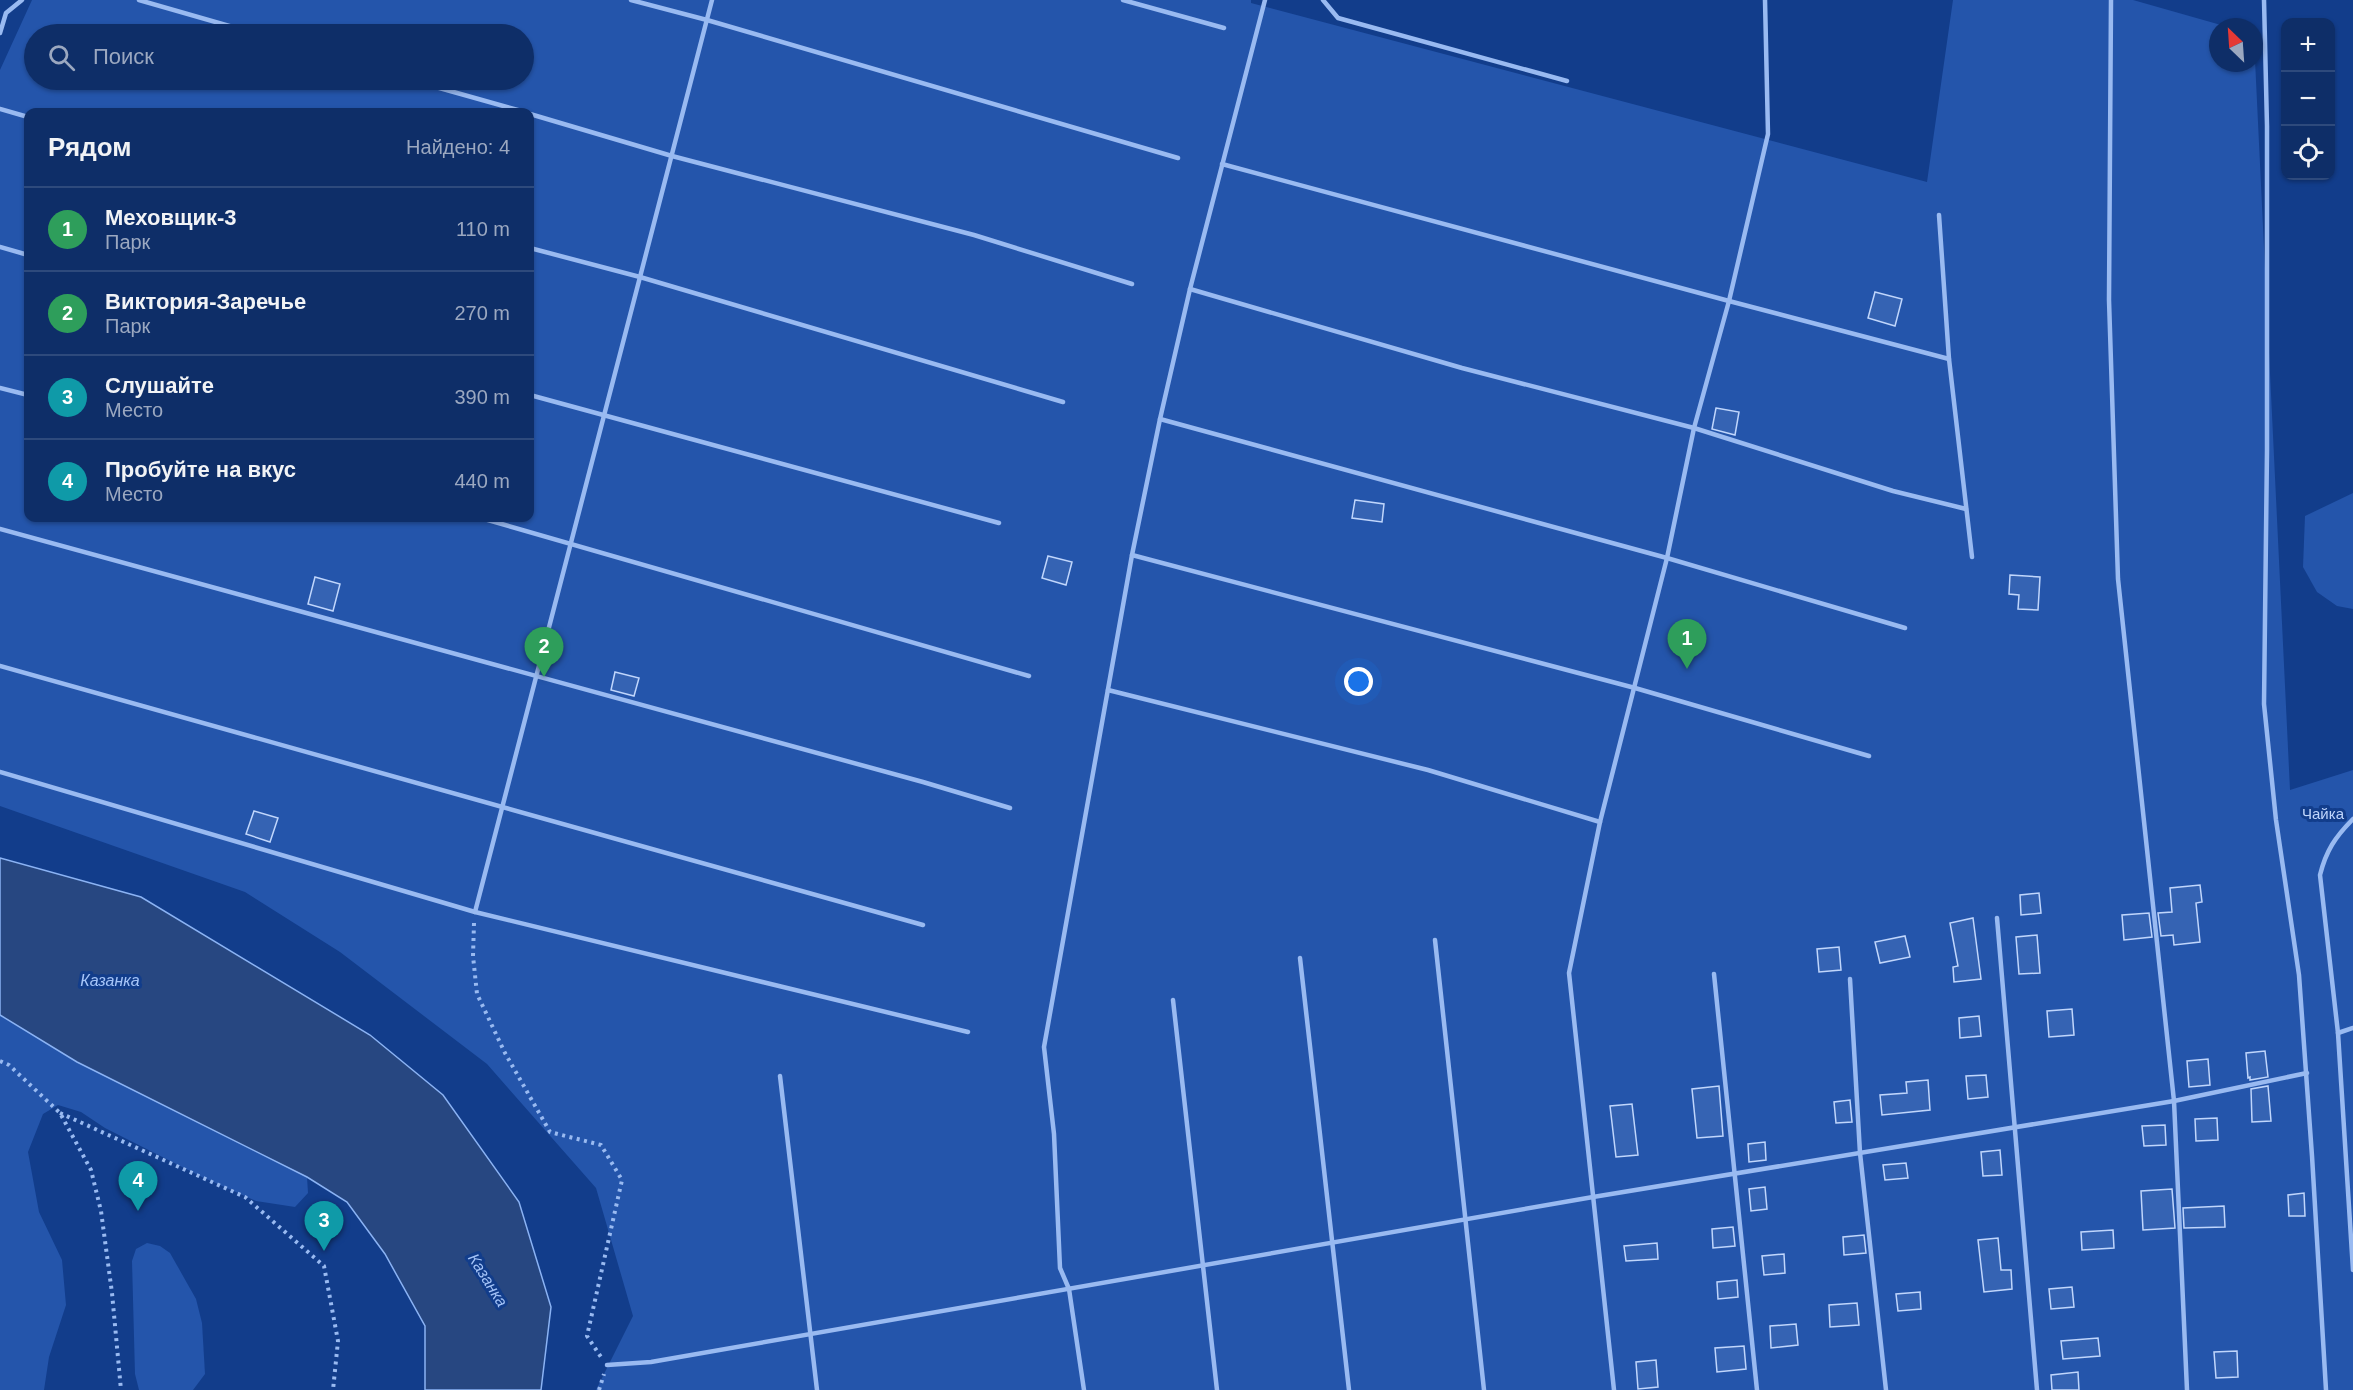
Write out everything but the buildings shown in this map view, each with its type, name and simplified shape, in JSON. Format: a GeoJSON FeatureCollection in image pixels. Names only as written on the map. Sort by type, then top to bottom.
{"type":"FeatureCollection","features":[{"type":"Feature","properties":{"kind":"lane"},"geometry":{"type":"LineString","coordinates":[[0,33],[6,13],[22,0]]}},
{"type":"Feature","properties":{"kind":"lane"},"geometry":{"type":"LineString","coordinates":[[139,0],[222,24]]}},
{"type":"Feature","properties":{"kind":"lane"},"geometry":{"type":"LineString","coordinates":[[631,0],[707,20],[1178,158]]}},
{"type":"Feature","properties":{"kind":"lane"},"geometry":{"type":"LineString","coordinates":[[475,912],[712,0]]}},
{"type":"Feature","properties":{"kind":"lane"},"geometry":{"type":"LineString","coordinates":[[1123,0],[1224,28]]}},
{"type":"Feature","properties":{"kind":"lane"},"geometry":{"type":"LineString","coordinates":[[1084,1390],[1069,1289],[1060,1268],[1054,1134],[1044,1047],[1132,555],[1160,419],[1190,289],[1265,0]]}},
{"type":"Feature","properties":{"kind":"lane"},"geometry":{"type":"LineString","coordinates":[[1323,0],[1338,18],[1567,81]]}},
{"type":"Feature","properties":{"kind":"lane"},"geometry":{"type":"LineString","coordinates":[[1614,1390],[1569,974],[1600,822],[1667,558],[1694,428],[1729,301],[1768,134],[1765,0]]}},
{"type":"Feature","properties":{"kind":"lane"},"geometry":{"type":"LineString","coordinates":[[2111,0],[2109,300],[2118,579],[2174,1101],[2187,1390]]}},
{"type":"Feature","properties":{"kind":"lane"},"geometry":{"type":"LineString","coordinates":[[2264,0],[2267,126],[2264,704],[2276,820],[2299,975],[2326,1390]]}},
{"type":"Feature","properties":{"kind":"lane"},"geometry":{"type":"LineString","coordinates":[[447,90],[511,108]]}},
{"type":"Feature","properties":{"kind":"lane"},"geometry":{"type":"LineString","coordinates":[[0,110],[24,116]]}},
{"type":"Feature","properties":{"kind":"lane"},"geometry":{"type":"LineString","coordinates":[[534,115],[672,156],[974,235],[1132,284]]}},
{"type":"Feature","properties":{"kind":"lane"},"geometry":{"type":"LineString","coordinates":[[1222,164],[1949,358]]}},
{"type":"Feature","properties":{"kind":"lane"},"geometry":{"type":"LineString","coordinates":[[1939,215],[1949,358],[1972,557]]}},
{"type":"Feature","properties":{"kind":"lane"},"geometry":{"type":"LineString","coordinates":[[0,247],[24,254]]}},
{"type":"Feature","properties":{"kind":"lane"},"geometry":{"type":"LineString","coordinates":[[534,249],[640,277],[1063,402]]}},
{"type":"Feature","properties":{"kind":"lane"},"geometry":{"type":"LineString","coordinates":[[1190,289],[1462,368],[1694,428],[1893,491],[1966,509]]}},
{"type":"Feature","properties":{"kind":"lane"},"geometry":{"type":"LineString","coordinates":[[0,388],[24,394]]}},
{"type":"Feature","properties":{"kind":"lane"},"geometry":{"type":"LineString","coordinates":[[534,396],[999,523]]}},
{"type":"Feature","properties":{"kind":"lane"},"geometry":{"type":"LineString","coordinates":[[1160,419],[1667,558],[1905,628]]}},
{"type":"Feature","properties":{"kind":"lane"},"geometry":{"type":"LineString","coordinates":[[496,522],[1029,676]]}},
{"type":"Feature","properties":{"kind":"lane"},"geometry":{"type":"LineString","coordinates":[[0,529],[536,678],[912,779],[1010,808]]}},
{"type":"Feature","properties":{"kind":"lane"},"geometry":{"type":"LineString","coordinates":[[1132,555],[1635,688],[1869,756]]}},
{"type":"Feature","properties":{"kind":"lane"},"geometry":{"type":"LineString","coordinates":[[0,666],[923,925]]}},
{"type":"Feature","properties":{"kind":"lane"},"geometry":{"type":"LineString","coordinates":[[1108,690],[1428,770],[1600,822]]}},
{"type":"Feature","properties":{"kind":"lane"},"geometry":{"type":"LineString","coordinates":[[0,772],[475,912],[968,1032]]}},
{"type":"Feature","properties":{"kind":"lane"},"geometry":{"type":"LineString","coordinates":[[2353,819],[2336,835],[2326,853],[2320,875],[2338,1033],[2353,1270]]}},
{"type":"Feature","properties":{"kind":"lane"},"geometry":{"type":"LineString","coordinates":[[1997,918],[2037,1390]]}},
{"type":"Feature","properties":{"kind":"lane"},"geometry":{"type":"LineString","coordinates":[[1435,940],[1484,1390]]}},
{"type":"Feature","properties":{"kind":"lane"},"geometry":{"type":"LineString","coordinates":[[1300,958],[1349,1390]]}},
{"type":"Feature","properties":{"kind":"lane"},"geometry":{"type":"LineString","coordinates":[[1714,974],[1757,1390]]}},
{"type":"Feature","properties":{"kind":"lane"},"geometry":{"type":"LineString","coordinates":[[1850,979],[1860,1153],[1887,1390]]}},
{"type":"Feature","properties":{"kind":"lane"},"geometry":{"type":"LineString","coordinates":[[1173,1000],[1217,1390]]}},
{"type":"Feature","properties":{"kind":"lane"},"geometry":{"type":"LineString","coordinates":[[2338,1033],[2353,1028]]}},
{"type":"Feature","properties":{"kind":"lane"},"geometry":{"type":"LineString","coordinates":[[607,1365],[651,1362],[1593,1197],[2174,1101],[2307,1073]]}},
{"type":"Feature","properties":{"kind":"lane"},"geometry":{"type":"LineString","coordinates":[[780,1076],[817,1390]]}},
{"type":"Feature","properties":{"kind":"path"},"geometry":{"type":"LineString","coordinates":[[475,912],[473,956],[477,994],[505,1053],[550,1132],[601,1145],[622,1180],[586,1336],[607,1365],[599,1390]]}},
{"type":"Feature","properties":{"kind":"path"},"geometry":{"type":"LineString","coordinates":[[0,1061],[9,1065],[60,1113],[91,1170],[98,1200],[112,1293],[122,1390]]}},
{"type":"Feature","properties":{"kind":"path"},"geometry":{"type":"LineString","coordinates":[[60,1113],[245,1197],[324,1266],[338,1341],[333,1390]]}},
{"type":"Feature","properties":{"kind":"green space","name":"Чайка"},"geometry":{"type":"Polygon","coordinates":[[[32,0],[1251,0],[1251,3],[1927,182],[1953,0],[2133,0],[2209,22],[2209,72],[2256,72],[2290,790],[2353,770],[2353,1390],[596,1390],[633,1316],[596,1188],[487,1064],[340,952],[245,892],[0,806],[0,70],[32,0]]]}},
{"type":"Feature","properties":{"kind":"green space"},"geometry":{"type":"Polygon","coordinates":[[[2353,493],[2353,609],[2337,606],[2317,592],[2303,567],[2305,516],[2353,493]]]}},
{"type":"Feature","properties":{"kind":"green space"},"geometry":{"type":"Polygon","coordinates":[[[0,1015],[77,1062],[307,1177],[308,1193],[295,1207],[256,1201],[202,1177],[105,1128],[81,1112],[58,1105],[43,1114],[28,1152],[39,1212],[62,1260],[66,1305],[49,1357],[44,1390],[0,1390],[0,1015]]]}},
{"type":"Feature","properties":{"kind":"green space"},"geometry":{"type":"Polygon","coordinates":[[[147,1243],[160,1246],[170,1253],[196,1299],[202,1323],[205,1374],[193,1390],[139,1390],[135,1374],[132,1261],[136,1249],[147,1243]]]}},
{"type":"Feature","properties":{"kind":"water","name":"Казанка"},"geometry":{"type":"Polygon","coordinates":[[[0,858],[141,897],[370,1035],[443,1095],[519,1202],[551,1307],[541,1390],[425,1390],[425,1326],[385,1254],[347,1202],[307,1177],[77,1062],[0,1015],[0,858]]]}},
{"type":"Feature","properties":{"kind":"place","name":"Меховщик-3"},"geometry":{"type":"Point","coordinates":[1687,669]}},
{"type":"Feature","properties":{"kind":"place","name":"Виктория-Заречье"},"geometry":{"type":"Point","coordinates":[544,677]}},
{"type":"Feature","properties":{"kind":"place","name":"Пробуйте на вкус"},"geometry":{"type":"Point","coordinates":[138,1211]}},
{"type":"Feature","properties":{"kind":"place","name":"Слушайте"},"geometry":{"type":"Point","coordinates":[324,1251]}}]}
